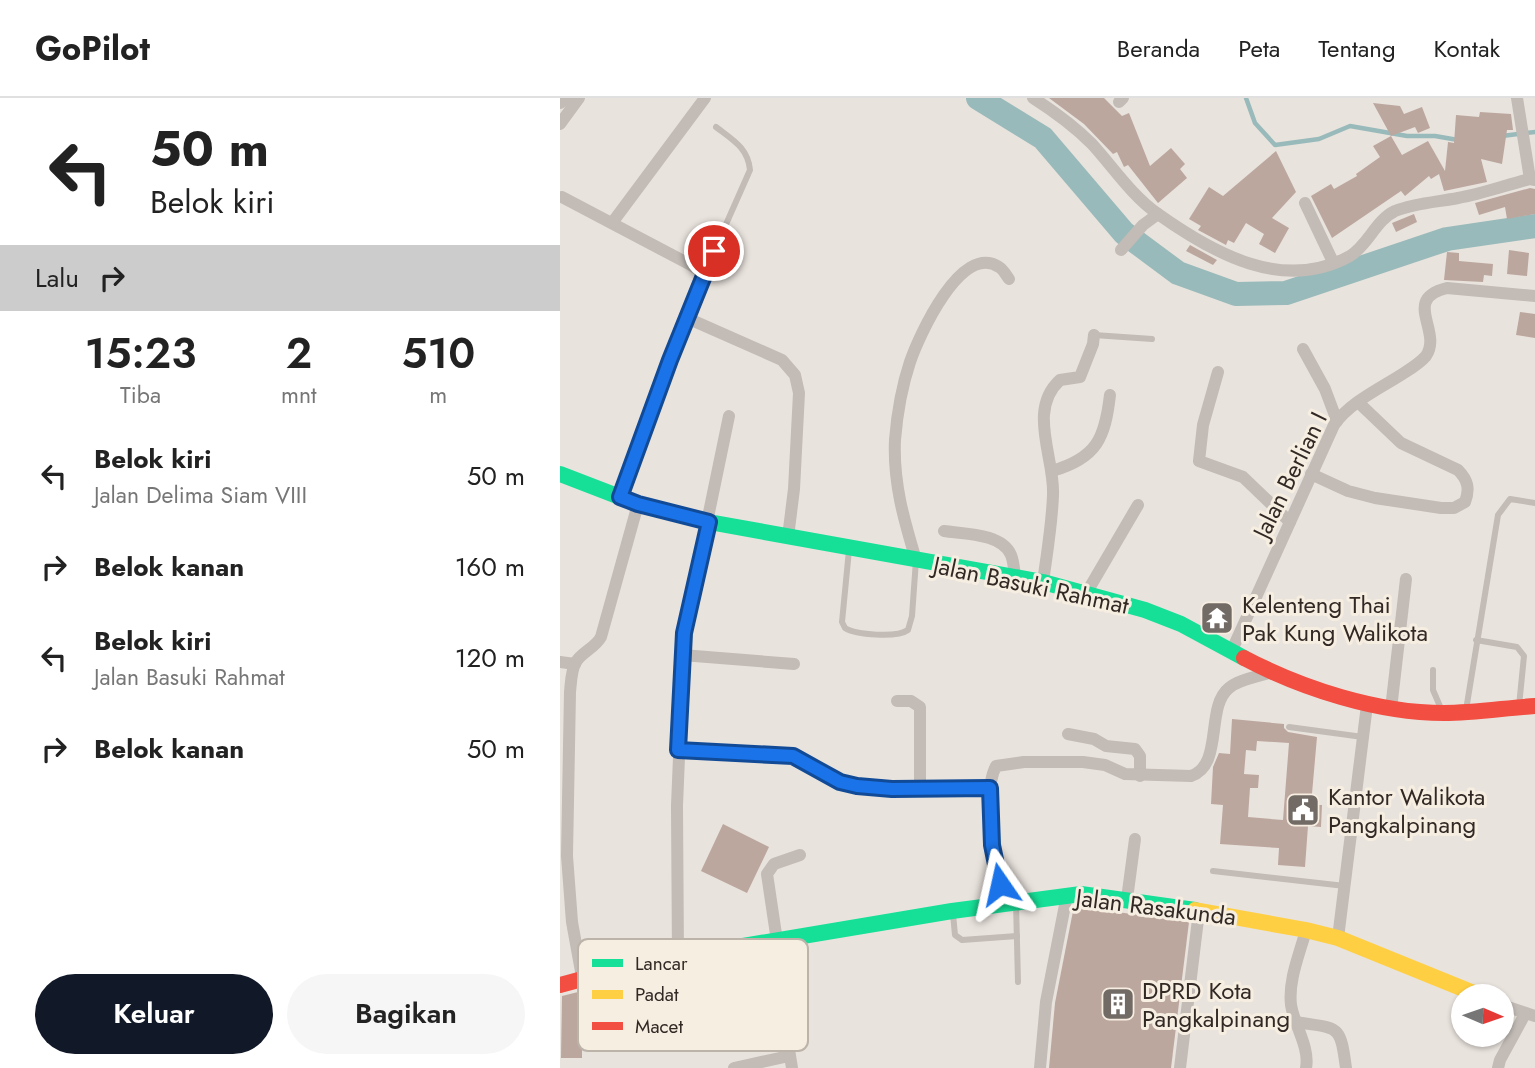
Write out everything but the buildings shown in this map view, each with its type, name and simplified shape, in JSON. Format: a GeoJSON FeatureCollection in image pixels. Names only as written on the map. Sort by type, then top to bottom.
{"type":"FeatureCollection","features":[{"type":"Feature","properties":{"kind":"street"},"geometry":{"type":"LineString","coordinates":[[560,103],[567,98]]}},
{"type":"Feature","properties":{"kind":"street"},"geometry":{"type":"LineString","coordinates":[[560,124],[579,98]]}},
{"type":"Feature","properties":{"kind":"street"},"geometry":{"type":"LineString","coordinates":[[612,223],[705,98]]}},
{"type":"Feature","properties":{"kind":"street"},"geometry":{"type":"LineString","coordinates":[[1033,98],[1075,128],[1158,214],[1226,253],[1265,269],[1298,271],[1353,254],[1386,218],[1397,211],[1418,204],[1460,198],[1532,180],[1517,98]]}},
{"type":"Feature","properties":{"kind":"street"},"geometry":{"type":"LineString","coordinates":[[562,197],[691,265],[703,276],[620,497]]}},
{"type":"Feature","properties":{"kind":"street"},"geometry":{"type":"LineString","coordinates":[[1306,203],[1334,262]]}},
{"type":"Feature","properties":{"kind":"street"},"geometry":{"type":"LineString","coordinates":[[1121,250],[1143,225],[1158,214]]}},
{"type":"Feature","properties":{"kind":"street"},"geometry":{"type":"LineString","coordinates":[[916,560],[897,495],[894,466],[899,411],[910,364],[934,312],[957,277],[965,270],[989,263],[999,267],[1009,279]]}},
{"type":"Feature","properties":{"kind":"street","name":"Jalan Berlian I"},"geometry":{"type":"LineString","coordinates":[[1232,650],[1337,421],[1423,359],[1429,351],[1431,338],[1424,306],[1435,292],[1455,289],[1535,296]]}},
{"type":"Feature","properties":{"kind":"street"},"geometry":{"type":"LineString","coordinates":[[687,318],[782,360],[795,375],[799,393],[794,489],[788,537]]}},
{"type":"Feature","properties":{"kind":"street"},"geometry":{"type":"LineString","coordinates":[[1043,582],[1052,511],[1052,471],[1045,439],[1046,407],[1060,380],[1080,377],[1094,335]]}},
{"type":"Feature","properties":{"kind":"street"},"geometry":{"type":"LineString","coordinates":[[1303,349],[1325,388],[1337,421]]}},
{"type":"Feature","properties":{"kind":"street"},"geometry":{"type":"LineString","coordinates":[[1218,372],[1203,425],[1199,461],[1243,477],[1290,522]]}},
{"type":"Feature","properties":{"kind":"street"},"geometry":{"type":"LineString","coordinates":[[1052,471],[1080,460],[1102,436],[1110,395]]}},
{"type":"Feature","properties":{"kind":"street"},"geometry":{"type":"LineString","coordinates":[[1311,474],[1348,491],[1375,498],[1441,508],[1454,508],[1465,502],[1468,485],[1458,470],[1408,448],[1359,403]]}},
{"type":"Feature","properties":{"kind":"street"},"geometry":{"type":"LineString","coordinates":[[678,939],[678,750],[682,655],[688,607],[709,522],[729,416]]}},
{"type":"Feature","properties":{"kind":"street","name":"Jalan Basuki Rahmat"},"geometry":{"type":"LineString","coordinates":[[560,474],[638,504],[709,522],[1087,592],[1181,624],[1271,672],[1367,705],[1443,713],[1527,707]]}},
{"type":"Feature","properties":{"kind":"street"},"geometry":{"type":"LineString","coordinates":[[578,955],[572,922],[567,856],[570,692],[575,664],[601,637],[638,504]]}},
{"type":"Feature","properties":{"kind":"street"},"geometry":{"type":"LineString","coordinates":[[1087,592],[1138,505]]}},
{"type":"Feature","properties":{"kind":"street"},"geometry":{"type":"LineString","coordinates":[[944,531],[989,538],[1005,547],[1012,556],[1015,578]]}},
{"type":"Feature","properties":{"kind":"street"},"geometry":{"type":"LineString","coordinates":[[1391,709],[1406,579]]}},
{"type":"Feature","properties":{"kind":"street"},"geometry":{"type":"LineString","coordinates":[[682,655],[794,664]]}},
{"type":"Feature","properties":{"kind":"street"},"geometry":{"type":"LineString","coordinates":[[560,662],[575,664]]}},
{"type":"Feature","properties":{"kind":"street"},"geometry":{"type":"LineString","coordinates":[[1010,902],[992,845],[990,788],[995,768],[1002,764],[1083,762],[1101,764],[1121,773],[1140,776],[1191,776],[1200,772],[1211,749],[1217,715],[1227,689],[1271,672]]}},
{"type":"Feature","properties":{"kind":"street"},"geometry":{"type":"LineString","coordinates":[[897,701],[911,701],[920,707],[920,788]]}},
{"type":"Feature","properties":{"kind":"street"},"geometry":{"type":"LineString","coordinates":[[1338,938],[1367,705]]}},
{"type":"Feature","properties":{"kind":"street"},"geometry":{"type":"LineString","coordinates":[[1068,734],[1094,739],[1106,746],[1135,749],[1140,756],[1140,776]]}},
{"type":"Feature","properties":{"kind":"street"},"geometry":{"type":"LineString","coordinates":[[678,750],[787,755],[799,758],[847,784],[881,788],[990,788]]}},
{"type":"Feature","properties":{"kind":"street"},"geometry":{"type":"LineString","coordinates":[[1127,899],[1135,839]]}},
{"type":"Feature","properties":{"kind":"street"},"geometry":{"type":"LineString","coordinates":[[777,939],[768,884],[769,870],[774,864],[800,855]]}},
{"type":"Feature","properties":{"kind":"street"},"geometry":{"type":"LineString","coordinates":[[1040,1068],[1046,1002],[1067,895]]}},
{"type":"Feature","properties":{"kind":"street","name":"Jalan Rasakunda"},"geometry":{"type":"LineString","coordinates":[[789,939],[952,911],[1067,895],[1127,899],[1338,938],[1451,984]]}},
{"type":"Feature","properties":{"kind":"street"},"geometry":{"type":"LineString","coordinates":[[1180,1068],[1199,911]]}},
{"type":"Feature","properties":{"kind":"street"},"geometry":{"type":"LineString","coordinates":[[1306,930],[1291,992],[1296,1022],[1307,1058],[1306,1068]]}},
{"type":"Feature","properties":{"kind":"street","name":"Jalan Rasakunda"},"geometry":{"type":"LineString","coordinates":[[560,985],[578,978]]}},
{"type":"Feature","properties":{"kind":"street"},"geometry":{"type":"LineString","coordinates":[[1498,1068],[1500,1059],[1530,1015]]}},
{"type":"Feature","properties":{"kind":"street"},"geometry":{"type":"LineString","coordinates":[[1296,1022],[1332,1028],[1338,1032],[1342,1039],[1346,1068]]}},
{"type":"Feature","properties":{"kind":"street"},"geometry":{"type":"LineString","coordinates":[[734,1068],[791,1062]]}},
{"type":"Feature","properties":{"kind":"lane"},"geometry":{"type":"LineString","coordinates":[[703,276],[750,170],[743,147],[716,127]]}},
{"type":"Feature","properties":{"kind":"lane"},"geometry":{"type":"LineString","coordinates":[[1094,335],[1152,339]]}},
{"type":"Feature","properties":{"kind":"lane"},"geometry":{"type":"LineString","coordinates":[[1465,712],[1498,515],[1510,499],[1535,503]]}},
{"type":"Feature","properties":{"kind":"lane"},"geometry":{"type":"LineString","coordinates":[[850,548],[842,622],[845,628],[853,632],[900,635],[908,631],[912,616],[916,560]]}},
{"type":"Feature","properties":{"kind":"lane"},"geometry":{"type":"LineString","coordinates":[[1476,640],[1517,647],[1521,651],[1524,656],[1527,707]]}},
{"type":"Feature","properties":{"kind":"lane"},"geometry":{"type":"LineString","coordinates":[[1433,670],[1433,690],[1443,713]]}},
{"type":"Feature","properties":{"kind":"lane"},"geometry":{"type":"LineString","coordinates":[[1289,727],[1363,737]]}},
{"type":"Feature","properties":{"kind":"lane"},"geometry":{"type":"LineString","coordinates":[[1213,871],[1345,886]]}},
{"type":"Feature","properties":{"kind":"lane"},"geometry":{"type":"LineString","coordinates":[[1010,902],[1017,936],[1018,982]]}},
{"type":"Feature","properties":{"kind":"lane"},"geometry":{"type":"LineString","coordinates":[[952,911],[955,935],[962,940],[1017,936]]}},
{"type":"Feature","properties":{"kind":"waterway"},"geometry":{"type":"LineString","coordinates":[[978,98],[1043,138],[1124,233],[1178,273],[1236,294],[1286,293],[1447,239],[1535,226]]}},
{"type":"Feature","properties":{"kind":"waterway"},"geometry":{"type":"LineString","coordinates":[[1246,98],[1255,123],[1275,145],[1319,139],[1350,126],[1407,136],[1435,136],[1458,140]]}},
{"type":"Feature","properties":{"kind":"waterway"},"geometry":{"type":"LineString","coordinates":[[1502,136],[1535,132]]}},
{"type":"Feature","properties":{"kind":"traffic: fast"},"geometry":{"type":"LineString","coordinates":[[560,474],[638,504],[709,522],[1043,582],[1145,610],[1181,624],[1244,658]]}},
{"type":"Feature","properties":{"kind":"traffic: fast"},"geometry":{"type":"LineString","coordinates":[[785,939],[952,911],[1081,894],[1195,910]]}},
{"type":"Feature","properties":{"kind":"traffic: slow"},"geometry":{"type":"LineString","coordinates":[[1195,910],[1338,938],[1451,984]]}},
{"type":"Feature","properties":{"kind":"traffic: jam"},"geometry":{"type":"LineString","coordinates":[[1244,658],[1316,689],[1393,709],[1455,713],[1535,706]]}},
{"type":"Feature","properties":{"kind":"traffic: jam"},"geometry":{"type":"LineString","coordinates":[[560,985],[578,980]]}},
{"type":"Feature","properties":{"kind":"place","name":"Kelenteng Thai Pak Kung Walikota"},"geometry":{"type":"Point","coordinates":[1217,618]}},
{"type":"Feature","properties":{"kind":"place","name":"Kantor Walikota Pangkalpinang"},"geometry":{"type":"Point","coordinates":[1303,810]}},
{"type":"Feature","properties":{"kind":"place","name":"DPRD Kota Pangkalpinang"},"geometry":{"type":"Point","coordinates":[1118,1004]}},
{"type":"Feature","properties":{"kind":"route"},"geometry":{"type":"LineString","coordinates":[[714,251],[670,360],[620,497],[709,522],[684,633],[678,750],[793,756],[840,782],[857,786],[892,789],[990,788],[992,845],[1000,884]]}}]}
